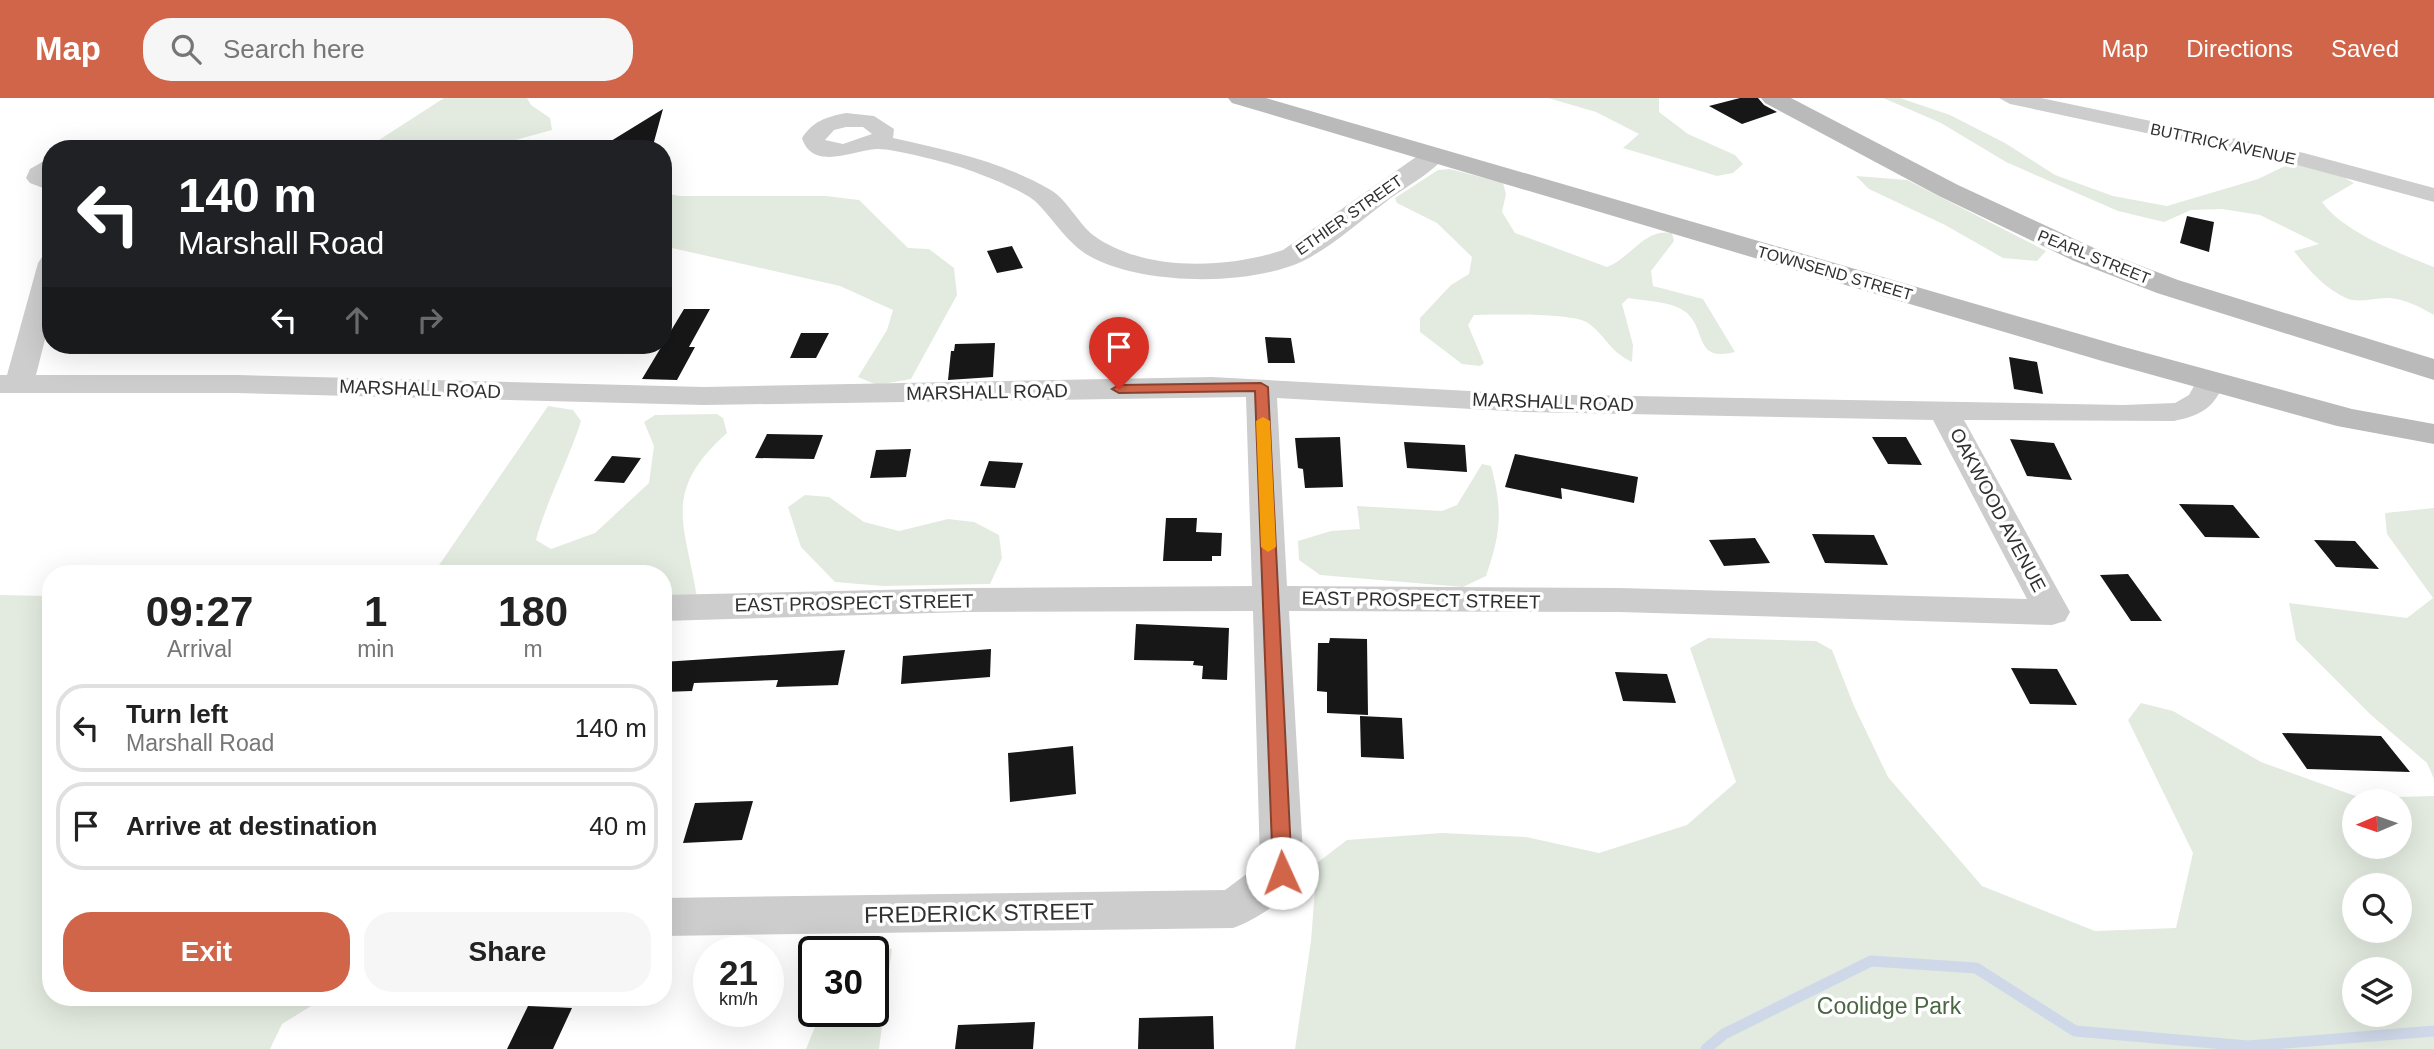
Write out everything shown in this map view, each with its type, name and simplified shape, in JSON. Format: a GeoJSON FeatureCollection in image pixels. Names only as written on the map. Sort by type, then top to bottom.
{"type":"FeatureCollection","features":[{"type":"Feature","properties":{"kind":"street","name":"TOWNSEND STREET"},"geometry":{"type":"LineString","coordinates":[[1240,98],[1283,105],[1434,155],[2210,381],[2349,419],[2434,433]]}},
{"type":"Feature","properties":{"kind":"street","name":"PEARL STREET"},"geometry":{"type":"LineString","coordinates":[[1773,98],[1998,216],[2082,254],[2179,290],[2434,370]]}},
{"type":"Feature","properties":{"kind":"street","name":"BUTTRICK AVENUE"},"geometry":{"type":"LineString","coordinates":[[2010,98],[2042,107],[2304,160],[2434,195]]}},
{"type":"Feature","properties":{"kind":"street","name":"ETHIER STREET"},"geometry":{"type":"LineString","coordinates":[[877,142],[943,155],[986,169],[1043,195],[1081,238],[1102,253],[1130,264],[1185,270],[1259,267],[1292,256],[1324,236],[1434,155]]}},
{"type":"Feature","properties":{"kind":"street"},"geometry":{"type":"LineString","coordinates":[[10,384],[42,290]]}},
{"type":"Feature","properties":{"kind":"street","name":"MARSHALL ROAD"},"geometry":{"type":"LineString","coordinates":[[10,384],[333,386],[704,396],[1261,387],[1525,403],[2157,413],[2188,408],[2199,402],[2210,381]]}},
{"type":"Feature","properties":{"kind":"street"},"geometry":{"type":"LineString","coordinates":[[1261,387],[1271,598]]}},
{"type":"Feature","properties":{"kind":"street","name":"OAKWOOD AVENUE"},"geometry":{"type":"LineString","coordinates":[[1943,409],[2052,612]]}},
{"type":"Feature","properties":{"kind":"street","name":"EAST PROSPECT STREET"},"geometry":{"type":"LineString","coordinates":[[672,608],[966,600],[1271,598],[1633,601],[2052,612]]}},
{"type":"Feature","properties":{"kind":"street","name":"FREDERICK STREET"},"geometry":{"type":"LineString","coordinates":[[672,917],[1233,909],[1282,873],[1271,598]]}},
{"type":"Feature","properties":{"kind":"green space"},"geometry":{"type":"Polygon","coordinates":[[[444,98],[527,98],[531,105],[550,118],[552,130],[515,140],[379,140],[444,98]]]}},
{"type":"Feature","properties":{"kind":"green space"},"geometry":{"type":"Polygon","coordinates":[[[1548,98],[1659,98],[1659,112],[1688,134],[1735,155],[1743,164],[1733,173],[1717,176],[1623,148],[1639,134],[1596,112],[1548,98]]]}},
{"type":"Feature","properties":{"kind":"green space"},"geometry":{"type":"Polygon","coordinates":[[[1883,98],[1900,98],[1950,115],[2005,143],[2055,175],[2113,196],[2167,206],[2258,179],[2285,166],[2306,165],[2341,176],[2354,183],[2322,202],[2331,213],[2358,232],[2434,267],[2434,315],[2401,300],[2357,300],[2338,294],[2317,278],[2294,251],[2319,244],[2260,215],[2222,209],[2191,210],[2164,222],[2118,211],[2006,162],[1941,123],[1883,98]]]}},
{"type":"Feature","properties":{"kind":"green space"},"geometry":{"type":"Polygon","coordinates":[[[1450,169],[1503,183],[1506,194],[1502,212],[1515,233],[1607,267],[1616,263],[1645,239],[1662,233],[1672,233],[1674,241],[1651,271],[1653,286],[1703,299],[1735,352],[1722,354],[1707,349],[1693,321],[1681,309],[1628,298],[1622,304],[1633,345],[1632,362],[1618,354],[1588,323],[1580,320],[1498,314],[1474,315],[1468,325],[1484,363],[1480,366],[1462,364],[1420,332],[1420,318],[1451,285],[1469,274],[1472,257],[1437,223],[1397,203],[1395,198],[1438,170],[1450,169]]]}},
{"type":"Feature","properties":{"kind":"green space"},"geometry":{"type":"Polygon","coordinates":[[[1856,176],[1907,180],[2046,251],[2037,261],[2003,258],[1945,225],[1869,189],[1856,176]]]}},
{"type":"Feature","properties":{"kind":"green space"},"geometry":{"type":"Polygon","coordinates":[[[672,195],[826,196],[859,200],[908,248],[929,249],[954,268],[957,295],[911,379],[877,385],[858,377],[887,330],[893,310],[840,286],[672,248],[672,195]]]}},
{"type":"Feature","properties":{"kind":"green space"},"geometry":{"type":"Polygon","coordinates":[[[548,406],[573,410],[581,421],[536,540],[551,549],[595,533],[649,483],[654,446],[644,422],[655,415],[717,414],[723,418],[727,433],[706,454],[685,491],[684,528],[697,597],[672,596],[672,565],[439,565],[548,406]]]}},
{"type":"Feature","properties":{"kind":"green space"},"geometry":{"type":"Polygon","coordinates":[[[1482,464],[1491,466],[1499,509],[1495,547],[1486,576],[1463,587],[1320,575],[1299,560],[1298,541],[1331,531],[1360,529],[1357,506],[1442,511],[1457,505],[1482,464]]]}},
{"type":"Feature","properties":{"kind":"green space"},"geometry":{"type":"Polygon","coordinates":[[[805,495],[829,497],[864,522],[899,531],[948,519],[974,522],[999,535],[1002,558],[990,584],[883,586],[835,582],[801,547],[788,507],[805,495]]]}},
{"type":"Feature","properties":{"kind":"green space"},"geometry":{"type":"Polygon","coordinates":[[[2434,508],[2434,779],[2427,763],[2371,715],[2296,640],[2289,603],[2407,618],[2433,598],[2387,534],[2385,513],[2434,508]]]}},
{"type":"Feature","properties":{"kind":"green space"},"geometry":{"type":"Polygon","coordinates":[[[0,595],[42,596],[42,1006],[311,1006],[282,1024],[270,1049],[0,1049],[0,595]]]}},
{"type":"Feature","properties":{"kind":"green space","name":"Coolidge Park"},"geometry":{"type":"Polygon","coordinates":[[[1708,638],[1816,641],[1832,650],[1854,706],[1888,777],[1982,886],[2095,931],[2176,928],[2193,853],[2128,720],[2141,703],[2173,711],[2261,762],[2342,791],[2342,859],[2412,859],[2412,797],[2434,796],[2434,1049],[1295,1049],[1311,941],[1317,863],[1347,840],[1442,833],[1526,837],[1599,853],[1687,825],[1736,782],[1690,648],[1708,638]]]}},
{"type":"Feature","properties":{"kind":"green space"},"geometry":{"type":"Polygon","coordinates":[[[889,948],[892,949],[889,972],[889,948]]]}},
{"type":"Feature","properties":{"kind":"green space"},"geometry":{"type":"Polygon","coordinates":[[[815,1027],[882,1027],[879,1049],[806,1049],[815,1027]]]}},
{"type":"Feature","properties":{"kind":"building"},"geometry":{"type":"Polygon","coordinates":[[[1740,98],[1758,98],[1777,112],[1742,124],[1709,106],[1740,98]]]}},
{"type":"Feature","properties":{"kind":"building"},"geometry":{"type":"Polygon","coordinates":[[[663,109],[654,140],[613,140],[663,109]]]}},
{"type":"Feature","properties":{"kind":"building"},"geometry":{"type":"Polygon","coordinates":[[[2187,216],[2214,222],[2209,252],[2180,243],[2187,216]]]}},
{"type":"Feature","properties":{"kind":"building"},"geometry":{"type":"Polygon","coordinates":[[[1012,246],[1023,268],[997,273],[987,251],[1012,246]]]}},
{"type":"Feature","properties":{"kind":"building"},"geometry":{"type":"Polygon","coordinates":[[[684,309],[710,309],[689,347],[695,347],[677,380],[642,379],[657,354],[672,354],[672,329],[684,309]]]}},
{"type":"Feature","properties":{"kind":"building"},"geometry":{"type":"Polygon","coordinates":[[[801,333],[829,333],[816,358],[790,358],[801,333]]]}},
{"type":"Feature","properties":{"kind":"building"},"geometry":{"type":"Polygon","coordinates":[[[1265,337],[1291,338],[1295,363],[1268,363],[1265,337]]]}},
{"type":"Feature","properties":{"kind":"building"},"geometry":{"type":"Polygon","coordinates":[[[995,343],[993,377],[948,380],[951,351],[954,351],[955,344],[995,343]]]}},
{"type":"Feature","properties":{"kind":"building"},"geometry":{"type":"Polygon","coordinates":[[[2009,357],[2037,362],[2043,394],[2014,389],[2009,357]]]}},
{"type":"Feature","properties":{"kind":"building"},"geometry":{"type":"Polygon","coordinates":[[[767,434],[823,435],[814,459],[755,458],[767,434]]]}},
{"type":"Feature","properties":{"kind":"building"},"geometry":{"type":"Polygon","coordinates":[[[1340,437],[1343,487],[1305,488],[1303,469],[1298,468],[1295,438],[1340,437]]]}},
{"type":"Feature","properties":{"kind":"building"},"geometry":{"type":"Polygon","coordinates":[[[1872,437],[1906,437],[1922,465],[1888,464],[1872,437]]]}},
{"type":"Feature","properties":{"kind":"building"},"geometry":{"type":"Polygon","coordinates":[[[2010,439],[2054,443],[2072,480],[2027,476],[2010,439]]]}},
{"type":"Feature","properties":{"kind":"building"},"geometry":{"type":"Polygon","coordinates":[[[1404,442],[1465,445],[1467,472],[1407,468],[1404,442]]]}},
{"type":"Feature","properties":{"kind":"building"},"geometry":{"type":"Polygon","coordinates":[[[911,449],[906,477],[870,478],[876,450],[911,449]]]}},
{"type":"Feature","properties":{"kind":"building"},"geometry":{"type":"Polygon","coordinates":[[[1515,454],[1638,477],[1634,503],[1561,488],[1562,499],[1505,487],[1515,454]]]}},
{"type":"Feature","properties":{"kind":"building"},"geometry":{"type":"Polygon","coordinates":[[[612,456],[641,458],[624,483],[594,481],[612,456]]]}},
{"type":"Feature","properties":{"kind":"building"},"geometry":{"type":"Polygon","coordinates":[[[989,461],[1023,463],[1015,488],[980,486],[989,461]]]}},
{"type":"Feature","properties":{"kind":"building"},"geometry":{"type":"Polygon","coordinates":[[[2179,504],[2233,505],[2260,538],[2205,537],[2179,504]]]}},
{"type":"Feature","properties":{"kind":"building"},"geometry":{"type":"Polygon","coordinates":[[[1166,518],[1197,518],[1196,532],[1222,533],[1221,556],[1212,556],[1212,561],[1163,561],[1166,518]]]}},
{"type":"Feature","properties":{"kind":"building"},"geometry":{"type":"Polygon","coordinates":[[[1812,534],[1874,535],[1888,565],[1825,563],[1812,534]]]}},
{"type":"Feature","properties":{"kind":"building"},"geometry":{"type":"Polygon","coordinates":[[[1755,538],[1770,563],[1724,566],[1709,540],[1755,538]]]}},
{"type":"Feature","properties":{"kind":"building"},"geometry":{"type":"Polygon","coordinates":[[[2314,540],[2355,541],[2379,569],[2336,567],[2314,540]]]}},
{"type":"Feature","properties":{"kind":"building"},"geometry":{"type":"Polygon","coordinates":[[[2128,574],[2162,621],[2131,621],[2100,575],[2128,574]]]}},
{"type":"Feature","properties":{"kind":"building"},"geometry":{"type":"Polygon","coordinates":[[[1136,624],[1229,628],[1227,680],[1202,679],[1203,666],[1193,665],[1194,661],[1134,660],[1136,624]]]}},
{"type":"Feature","properties":{"kind":"building"},"geometry":{"type":"Polygon","coordinates":[[[1330,638],[1367,639],[1368,715],[1327,713],[1327,692],[1317,691],[1318,643],[1329,643],[1330,638]]]}},
{"type":"Feature","properties":{"kind":"building"},"geometry":{"type":"Polygon","coordinates":[[[991,649],[990,677],[901,684],[903,656],[991,649]]]}},
{"type":"Feature","properties":{"kind":"building"},"geometry":{"type":"Polygon","coordinates":[[[845,650],[838,685],[776,687],[778,680],[694,683],[692,691],[672,692],[672,661],[845,650]]]}},
{"type":"Feature","properties":{"kind":"building"},"geometry":{"type":"Polygon","coordinates":[[[2011,668],[2057,669],[2077,705],[2030,704],[2011,668]]]}},
{"type":"Feature","properties":{"kind":"building"},"geometry":{"type":"Polygon","coordinates":[[[1615,672],[1667,674],[1676,703],[1623,701],[1615,672]]]}},
{"type":"Feature","properties":{"kind":"building"},"geometry":{"type":"Polygon","coordinates":[[[1360,716],[1402,718],[1404,759],[1361,757],[1360,716]]]}},
{"type":"Feature","properties":{"kind":"building"},"geometry":{"type":"Polygon","coordinates":[[[2282,733],[2381,736],[2410,772],[2307,769],[2282,733]]]}},
{"type":"Feature","properties":{"kind":"building"},"geometry":{"type":"Polygon","coordinates":[[[1073,746],[1076,794],[1010,802],[1008,753],[1073,746]]]}},
{"type":"Feature","properties":{"kind":"building"},"geometry":{"type":"Polygon","coordinates":[[[753,801],[742,840],[683,843],[695,803],[753,801]]]}},
{"type":"Feature","properties":{"kind":"building"},"geometry":{"type":"Polygon","coordinates":[[[528,1006],[572,1008],[553,1049],[507,1049],[528,1006]]]}},
{"type":"Feature","properties":{"kind":"building"},"geometry":{"type":"Polygon","coordinates":[[[1213,1016],[1214,1049],[1138,1049],[1139,1018],[1213,1016]]]}},
{"type":"Feature","properties":{"kind":"building"},"geometry":{"type":"Polygon","coordinates":[[[1035,1022],[1033,1049],[955,1049],[958,1025],[1035,1022]]]}},
{"type":"Feature","properties":{"kind":"waterway"},"geometry":{"type":"LineString","coordinates":[[1706,1049],[1724,1034],[1871,961],[1976,968],[2075,1031],[2248,1046],[2434,1031]]}},
{"type":"Feature","properties":{"kind":"slow traffic"},"geometry":{"type":"LineString","coordinates":[[1263,421],[1268,547]]}},
{"type":"Feature","properties":{"kind":"route"},"geometry":{"type":"LineString","coordinates":[[1119,389],[1261,387],[1282,873]]}}]}
